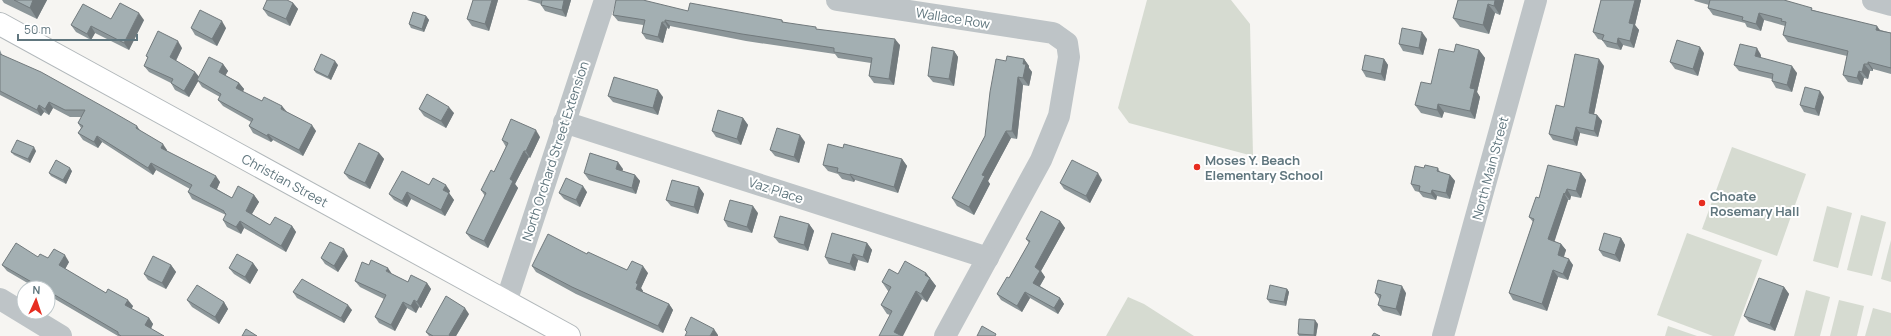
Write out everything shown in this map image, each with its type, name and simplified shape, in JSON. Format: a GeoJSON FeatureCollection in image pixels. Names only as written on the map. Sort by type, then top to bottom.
{"type":"FeatureCollection","features":[{"type":"Feature","properties":{"kind":"main road","name":"Christian Street"},"geometry":{"type":"LineString","coordinates":[[0,24],[569,336]]}},
{"type":"Feature","properties":{"kind":"street","name":"North Orchard Street Extension"},"geometry":{"type":"LineString","coordinates":[[506,302],[605,0]]}},
{"type":"Feature","properties":{"kind":"street","name":"Wallace Row"},"geometry":{"type":"LineString","coordinates":[[837,0],[1053,33],[1067,43],[1069,57],[1059,116],[1041,160],[988,258]]}},
{"type":"Feature","properties":{"kind":"street","name":"North Main Street"},"geometry":{"type":"LineString","coordinates":[[1443,336],[1536,0]]}},
{"type":"Feature","properties":{"kind":"street"},"geometry":{"type":"LineString","coordinates":[[1873,0],[1891,5]]}},
{"type":"Feature","properties":{"kind":"street","name":"Vaz Place"},"geometry":{"type":"LineString","coordinates":[[564,122],[988,258]]}},
{"type":"Feature","properties":{"kind":"street"},"geometry":{"type":"LineString","coordinates":[[945,336],[988,258]]}},
{"type":"Feature","properties":{"kind":"street"},"geometry":{"type":"LineString","coordinates":[[0,299],[61,336]]}},
{"type":"Feature","properties":{"kind":"shaded area"},"geometry":{"type":"Polygon","coordinates":[[[1147,0],[1231,0],[1250,24],[1253,156],[1129,123],[1118,108],[1147,0]]]}},
{"type":"Feature","properties":{"kind":"shaded area"},"geometry":{"type":"Polygon","coordinates":[[[1732,147],[1806,174],[1777,256],[1702,229],[1732,147]]]}},
{"type":"Feature","properties":{"kind":"shaded area"},"geometry":{"type":"Polygon","coordinates":[[[1827,206],[1852,213],[1838,268],[1813,261],[1827,206]]]}},
{"type":"Feature","properties":{"kind":"shaded area"},"geometry":{"type":"Polygon","coordinates":[[[1861,215],[1886,222],[1872,276],[1847,270],[1861,215]]]}},
{"type":"Feature","properties":{"kind":"shaded area"},"geometry":{"type":"Polygon","coordinates":[[[1687,233],[1762,260],[1734,336],[1713,336],[1657,315],[1687,233]]]}},
{"type":"Feature","properties":{"kind":"shaded area"},"geometry":{"type":"Polygon","coordinates":[[[1891,240],[1891,282],[1881,279],[1891,240]]]}},
{"type":"Feature","properties":{"kind":"shaded area"},"geometry":{"type":"Polygon","coordinates":[[[1806,290],[1830,297],[1820,336],[1794,336],[1806,290]]]}},
{"type":"Feature","properties":{"kind":"shaded area"},"geometry":{"type":"Polygon","coordinates":[[[1128,297],[1144,304],[1194,336],[1106,336],[1128,297]]]}},
{"type":"Feature","properties":{"kind":"shaded area"},"geometry":{"type":"Polygon","coordinates":[[[1839,300],[1864,306],[1857,336],[1830,336],[1839,300]]]}},
{"type":"Feature","properties":{"kind":"shaded area"},"geometry":{"type":"Polygon","coordinates":[[[1873,308],[1891,313],[1891,336],[1865,336],[1873,308]]]}},
{"type":"Feature","properties":{"kind":"shaded area"},"geometry":{"type":"Polygon","coordinates":[[[1668,326],[1697,336],[1665,336],[1668,326]]]}},
{"type":"Feature","properties":{"kind":"building"},"geometry":{"type":"Polygon","coordinates":[[[14,0],[33,0],[30,8],[14,0]]]}},
{"type":"Feature","properties":{"kind":"building"},"geometry":{"type":"Polygon","coordinates":[[[267,0],[287,0],[293,3],[286,19],[263,9],[267,0]]]}},
{"type":"Feature","properties":{"kind":"building"},"geometry":{"type":"Polygon","coordinates":[[[473,0],[492,0],[485,24],[467,19],[473,0]]]}},
{"type":"Feature","properties":{"kind":"building"},"geometry":{"type":"Polygon","coordinates":[[[542,0],[564,0],[562,10],[541,5],[542,0]]]}},
{"type":"Feature","properties":{"kind":"building"},"geometry":{"type":"Polygon","coordinates":[[[616,0],[643,0],[688,11],[690,3],[782,20],[782,22],[816,27],[816,29],[895,39],[889,79],[869,76],[872,58],[834,52],[834,48],[742,34],[665,20],[665,22],[662,22],[658,37],[642,33],[645,20],[613,15],[616,0]]]}},
{"type":"Feature","properties":{"kind":"building"},"geometry":{"type":"Polygon","coordinates":[[[1458,0],[1495,0],[1494,6],[1488,4],[1483,25],[1453,18],[1458,0]]]}},
{"type":"Feature","properties":{"kind":"building"},"geometry":{"type":"Polygon","coordinates":[[[1601,0],[1635,0],[1629,23],[1634,24],[1630,41],[1618,38],[1617,44],[1602,40],[1604,35],[1593,32],[1601,0]]]}},
{"type":"Feature","properties":{"kind":"building"},"geometry":{"type":"Polygon","coordinates":[[[1710,0],[1784,0],[1812,8],[1811,10],[1877,26],[1876,30],[1891,33],[1891,68],[1868,62],[1868,64],[1864,64],[1862,72],[1859,71],[1857,78],[1843,75],[1848,51],[1783,35],[1786,22],[1781,21],[1782,19],[1759,13],[1756,24],[1742,20],[1743,17],[1708,8],[1710,0]]]}},
{"type":"Feature","properties":{"kind":"building"},"geometry":{"type":"Polygon","coordinates":[[[120,3],[139,13],[124,43],[91,26],[87,34],[71,25],[83,4],[111,19],[120,3]]]}},
{"type":"Feature","properties":{"kind":"building"},"geometry":{"type":"Polygon","coordinates":[[[200,10],[222,21],[212,39],[191,28],[200,10]]]}},
{"type":"Feature","properties":{"kind":"building"},"geometry":{"type":"Polygon","coordinates":[[[413,12],[426,16],[422,29],[409,24],[413,12]]]}},
{"type":"Feature","properties":{"kind":"building"},"geometry":{"type":"Polygon","coordinates":[[[1402,28],[1422,32],[1419,48],[1399,44],[1402,28]]]}},
{"type":"Feature","properties":{"kind":"building"},"geometry":{"type":"Polygon","coordinates":[[[158,31],[178,41],[170,57],[195,72],[184,91],[171,83],[173,79],[144,66],[148,57],[146,56],[158,31]]]}},
{"type":"Feature","properties":{"kind":"building"},"geometry":{"type":"Polygon","coordinates":[[[1677,40],[1700,47],[1693,69],[1670,62],[1677,40]]]}},
{"type":"Feature","properties":{"kind":"building"},"geometry":{"type":"Polygon","coordinates":[[[1456,44],[1479,50],[1470,88],[1475,89],[1470,111],[1438,104],[1437,110],[1415,105],[1421,82],[1431,84],[1439,49],[1454,52],[1456,44]]]}},
{"type":"Feature","properties":{"kind":"building"},"geometry":{"type":"Polygon","coordinates":[[[1740,44],[1757,48],[1755,56],[1792,66],[1787,85],[1772,81],[1773,74],[1734,65],[1740,44]]]}},
{"type":"Feature","properties":{"kind":"building"},"geometry":{"type":"Polygon","coordinates":[[[932,47],[954,51],[949,79],[928,76],[932,47]]]}},
{"type":"Feature","properties":{"kind":"building"},"geometry":{"type":"Polygon","coordinates":[[[0,54],[41,72],[137,126],[136,128],[163,144],[161,148],[216,176],[210,186],[232,198],[238,186],[254,195],[246,211],[270,225],[275,217],[292,226],[281,246],[240,221],[236,227],[223,220],[226,214],[224,211],[188,192],[192,185],[151,163],[148,168],[97,136],[94,142],[78,133],[83,126],[78,123],[85,110],[65,110],[49,102],[45,109],[39,105],[37,110],[0,91],[0,54]]]}},
{"type":"Feature","properties":{"kind":"building"},"geometry":{"type":"Polygon","coordinates":[[[321,54],[335,61],[328,77],[314,70],[321,54]]]}},
{"type":"Feature","properties":{"kind":"building"},"geometry":{"type":"Polygon","coordinates":[[[1575,54],[1599,59],[1589,113],[1597,115],[1594,131],[1576,127],[1573,140],[1549,134],[1556,105],[1564,107],[1575,54]]]}},
{"type":"Feature","properties":{"kind":"building"},"geometry":{"type":"Polygon","coordinates":[[[1365,55],[1384,59],[1381,74],[1362,70],[1365,55]]]}},
{"type":"Feature","properties":{"kind":"building"},"geometry":{"type":"Polygon","coordinates":[[[1007,56],[1024,59],[1023,64],[1026,64],[1023,78],[1018,77],[1012,131],[1006,131],[982,175],[985,176],[969,207],[952,198],[985,136],[990,92],[996,59],[1006,61],[1007,56]]]}},
{"type":"Feature","properties":{"kind":"building"},"geometry":{"type":"Polygon","coordinates":[[[209,57],[223,64],[219,72],[239,83],[236,88],[262,101],[264,97],[282,106],[281,109],[312,125],[299,150],[268,134],[267,136],[249,126],[253,119],[218,100],[221,94],[197,80],[209,57]]]}},
{"type":"Feature","properties":{"kind":"building"},"geometry":{"type":"Polygon","coordinates":[[[614,77],[658,90],[653,108],[608,96],[614,77]]]}},
{"type":"Feature","properties":{"kind":"building"},"geometry":{"type":"Polygon","coordinates":[[[1805,87],[1820,91],[1815,109],[1800,105],[1805,87]]]}},
{"type":"Feature","properties":{"kind":"building"},"geometry":{"type":"Polygon","coordinates":[[[427,94],[449,107],[441,121],[419,109],[427,94]]]}},
{"type":"Feature","properties":{"kind":"building"},"geometry":{"type":"Polygon","coordinates":[[[718,110],[743,118],[737,139],[712,131],[718,110]]]}},
{"type":"Feature","properties":{"kind":"building"},"geometry":{"type":"Polygon","coordinates":[[[511,119],[536,130],[510,179],[513,181],[484,241],[466,233],[486,193],[481,190],[491,170],[494,172],[508,143],[502,140],[511,119]]]}},
{"type":"Feature","properties":{"kind":"building"},"geometry":{"type":"Polygon","coordinates":[[[777,128],[800,135],[794,157],[770,150],[777,128]]]}},
{"type":"Feature","properties":{"kind":"building"},"geometry":{"type":"Polygon","coordinates":[[[17,140],[34,147],[28,159],[11,152],[17,140]]]}},
{"type":"Feature","properties":{"kind":"building"},"geometry":{"type":"Polygon","coordinates":[[[359,143],[379,153],[365,183],[344,173],[359,143]]]}},
{"type":"Feature","properties":{"kind":"building"},"geometry":{"type":"Polygon","coordinates":[[[828,144],[843,148],[844,144],[902,159],[894,187],[850,174],[837,172],[838,168],[823,165],[828,144]]]}},
{"type":"Feature","properties":{"kind":"building"},"geometry":{"type":"Polygon","coordinates":[[[590,153],[618,162],[616,169],[635,175],[632,188],[584,173],[590,153]]]}},
{"type":"Feature","properties":{"kind":"building"},"geometry":{"type":"Polygon","coordinates":[[[56,160],[70,168],[63,180],[49,173],[56,160]]]}},
{"type":"Feature","properties":{"kind":"building"},"geometry":{"type":"Polygon","coordinates":[[[1072,160],[1098,173],[1086,196],[1060,183],[1072,160]]]}},
{"type":"Feature","properties":{"kind":"building"},"geometry":{"type":"Polygon","coordinates":[[[1425,165],[1438,168],[1437,171],[1450,175],[1446,193],[1432,190],[1431,194],[1419,191],[1420,186],[1411,184],[1415,166],[1424,168],[1425,165]]]}},
{"type":"Feature","properties":{"kind":"building"},"geometry":{"type":"Polygon","coordinates":[[[1548,165],[1581,173],[1576,191],[1567,189],[1565,194],[1564,193],[1548,239],[1561,244],[1558,255],[1569,259],[1563,274],[1553,270],[1542,304],[1509,293],[1534,219],[1529,217],[1536,197],[1539,198],[1548,165]]]}},
{"type":"Feature","properties":{"kind":"building"},"geometry":{"type":"Polygon","coordinates":[[[402,171],[429,185],[433,178],[446,185],[443,190],[449,193],[441,210],[407,192],[402,201],[389,194],[402,171]]]}},
{"type":"Feature","properties":{"kind":"building"},"geometry":{"type":"Polygon","coordinates":[[[566,178],[583,186],[576,200],[559,193],[566,178]]]}},
{"type":"Feature","properties":{"kind":"building"},"geometry":{"type":"Polygon","coordinates":[[[672,180],[699,187],[694,207],[666,200],[672,180]]]}},
{"type":"Feature","properties":{"kind":"building"},"geometry":{"type":"Polygon","coordinates":[[[730,200],[753,206],[747,227],[724,220],[730,200]]]}},
{"type":"Feature","properties":{"kind":"building"},"geometry":{"type":"Polygon","coordinates":[[[1041,211],[1060,221],[1035,267],[1040,271],[1033,283],[1060,298],[1054,308],[1025,292],[1017,306],[997,294],[1007,277],[1009,278],[1030,241],[1026,239],[1041,211]]]}},
{"type":"Feature","properties":{"kind":"building"},"geometry":{"type":"Polygon","coordinates":[[[780,216],[809,224],[804,245],[774,237],[780,216]]]}},
{"type":"Feature","properties":{"kind":"building"},"geometry":{"type":"Polygon","coordinates":[[[832,233],[867,243],[863,257],[853,254],[850,264],[825,257],[832,233]]]}},
{"type":"Feature","properties":{"kind":"building"},"geometry":{"type":"Polygon","coordinates":[[[1604,233],[1621,238],[1615,255],[1599,250],[1604,233]]]}},
{"type":"Feature","properties":{"kind":"building"},"geometry":{"type":"Polygon","coordinates":[[[548,234],[587,254],[588,252],[627,270],[632,261],[643,266],[636,283],[638,284],[636,289],[669,304],[658,326],[572,287],[532,266],[548,234]]]}},
{"type":"Feature","properties":{"kind":"building"},"geometry":{"type":"Polygon","coordinates":[[[330,242],[344,249],[334,266],[321,258],[330,242]]]}},
{"type":"Feature","properties":{"kind":"building"},"geometry":{"type":"Polygon","coordinates":[[[16,243],[38,257],[40,254],[48,258],[54,249],[65,255],[59,265],[106,293],[108,289],[128,300],[125,305],[149,318],[145,325],[164,336],[121,336],[118,332],[56,296],[56,280],[28,280],[2,265],[16,243]]]}},
{"type":"Feature","properties":{"kind":"building"},"geometry":{"type":"Polygon","coordinates":[[[237,254],[253,263],[245,277],[229,268],[237,254]]]}},
{"type":"Feature","properties":{"kind":"building"},"geometry":{"type":"Polygon","coordinates":[[[153,256],[171,265],[162,283],[144,274],[153,256]]]}},
{"type":"Feature","properties":{"kind":"building"},"geometry":{"type":"Polygon","coordinates":[[[371,260],[388,268],[386,271],[408,282],[411,275],[427,283],[417,302],[414,300],[411,306],[403,302],[391,325],[375,317],[386,295],[355,281],[362,262],[369,265],[371,260]]]}},
{"type":"Feature","properties":{"kind":"building"},"geometry":{"type":"Polygon","coordinates":[[[905,261],[926,273],[925,275],[930,278],[921,294],[916,291],[894,332],[902,336],[879,336],[892,311],[881,305],[891,287],[882,282],[889,269],[898,274],[905,261]]]}},
{"type":"Feature","properties":{"kind":"building"},"geometry":{"type":"Polygon","coordinates":[[[1759,278],[1784,287],[1770,325],[1744,316],[1759,278]]]}},
{"type":"Feature","properties":{"kind":"building"},"geometry":{"type":"Polygon","coordinates":[[[302,279],[348,305],[341,318],[293,292],[302,279]]]}},
{"type":"Feature","properties":{"kind":"building"},"geometry":{"type":"Polygon","coordinates":[[[1378,280],[1402,286],[1396,309],[1378,305],[1381,295],[1375,293],[1378,280]]]}},
{"type":"Feature","properties":{"kind":"building"},"geometry":{"type":"Polygon","coordinates":[[[197,285],[224,302],[215,317],[187,300],[197,285]]]}},
{"type":"Feature","properties":{"kind":"building"},"geometry":{"type":"Polygon","coordinates":[[[1270,285],[1287,289],[1284,302],[1267,299],[1270,285]]]}},
{"type":"Feature","properties":{"kind":"building"},"geometry":{"type":"Polygon","coordinates":[[[446,296],[465,308],[449,335],[450,336],[433,336],[426,332],[446,296]]]}},
{"type":"Feature","properties":{"kind":"building"},"geometry":{"type":"Polygon","coordinates":[[[691,317],[714,329],[710,336],[685,336],[687,332],[685,330],[691,317]]]}},
{"type":"Feature","properties":{"kind":"building"},"geometry":{"type":"Polygon","coordinates":[[[1299,319],[1315,320],[1314,335],[1298,334],[1299,319]]]}},
{"type":"Feature","properties":{"kind":"building"},"geometry":{"type":"Polygon","coordinates":[[[982,326],[996,334],[995,336],[977,336],[982,326]]]}},
{"type":"Feature","properties":{"kind":"building"},"geometry":{"type":"Polygon","coordinates":[[[246,329],[257,336],[242,336],[246,329]]]}},
{"type":"Feature","properties":{"kind":"building"},"geometry":{"type":"Polygon","coordinates":[[[1374,333],[1380,336],[1372,336],[1374,333]]]}},
{"type":"Feature","properties":{"kind":"place","name":"Moses Y. Beach Elementary School"},"geometry":{"type":"Point","coordinates":[1197,167]}},
{"type":"Feature","properties":{"kind":"place","name":"Choate Rosemary Hall"},"geometry":{"type":"Point","coordinates":[1702,203]}}]}
